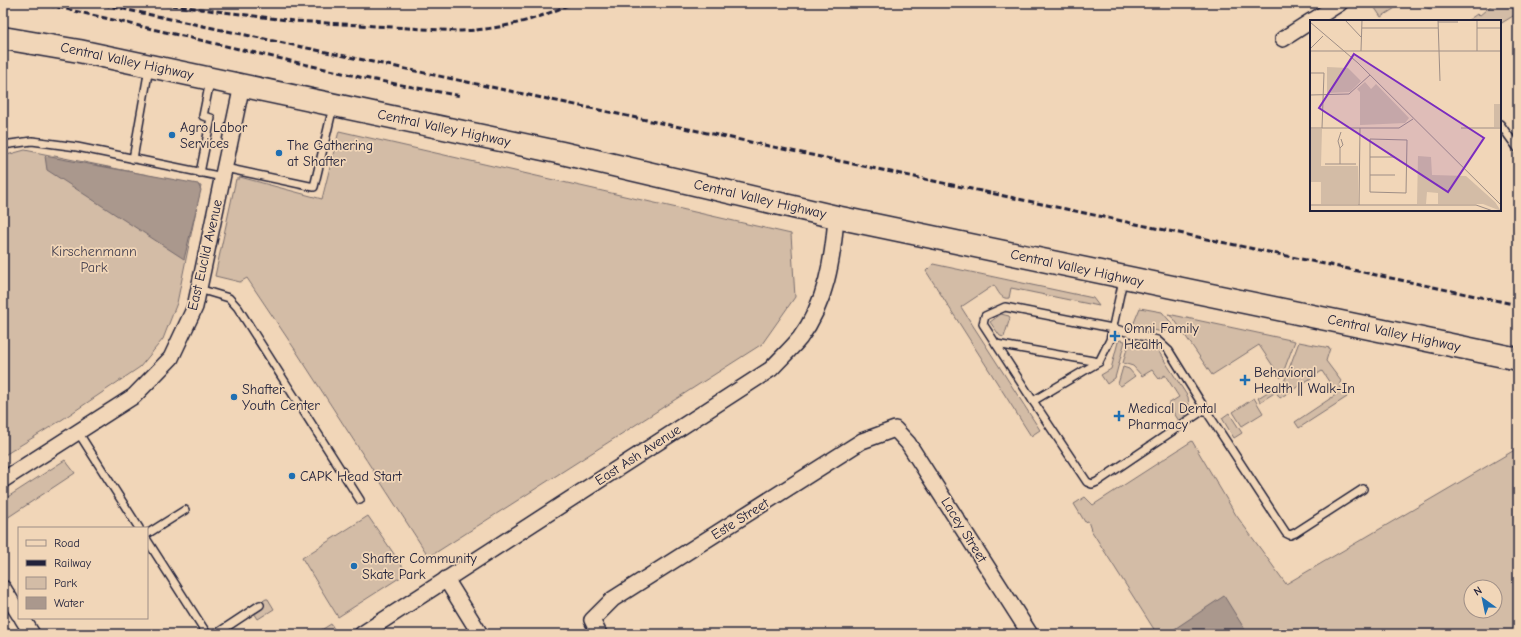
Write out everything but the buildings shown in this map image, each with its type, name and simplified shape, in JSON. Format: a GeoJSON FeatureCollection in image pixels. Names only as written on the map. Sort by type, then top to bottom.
{"type":"FeatureCollection","features":[{"type":"Feature","properties":{"kind":"main road","name":"Central Valley Highway"},"geometry":{"type":"LineString","coordinates":[[3,38],[79,51],[242,85],[562,153],[836,217],[1123,278],[1518,359]]}},
{"type":"Feature","properties":{"kind":"street"},"geometry":{"type":"LineString","coordinates":[[1313,20],[1340,3]]}},
{"type":"Feature","properties":{"kind":"street"},"geometry":{"type":"LineString","coordinates":[[1283,40],[1310,22]]}},
{"type":"Feature","properties":{"kind":"street","name":"East Euclid Avenue"},"geometry":{"type":"LineString","coordinates":[[3,480],[134,396],[171,358],[195,307],[242,85]]}},
{"type":"Feature","properties":{"kind":"street","name":"East Ash Avenue"},"geometry":{"type":"LineString","coordinates":[[362,634],[771,369],[800,337],[822,298],[833,255],[836,217]]}},
{"type":"Feature","properties":{"kind":"street","name":"Este Street"},"geometry":{"type":"LineString","coordinates":[[599,634],[592,620],[613,599],[862,441],[895,429]]}},
{"type":"Feature","properties":{"kind":"street","name":"Lacey Street"},"geometry":{"type":"LineString","coordinates":[[895,429],[908,443],[1030,634]]}},
{"type":"Feature","properties":{"kind":"street"},"geometry":{"type":"LineString","coordinates":[[446,580],[480,634]]}},
{"type":"Feature","properties":{"kind":"street"},"geometry":{"type":"LineString","coordinates":[[3,588],[18,612]]}},
{"type":"Feature","properties":{"kind":"street"},"geometry":{"type":"LineString","coordinates":[[23,619],[32,634]]}},
{"type":"Feature","properties":{"kind":"lane"},"geometry":{"type":"LineString","coordinates":[[133,159],[149,66]]}},
{"type":"Feature","properties":{"kind":"lane"},"geometry":{"type":"LineString","coordinates":[[200,173],[211,118],[203,116],[210,79]]}},
{"type":"Feature","properties":{"kind":"lane"},"geometry":{"type":"LineString","coordinates":[[3,145],[32,141],[77,147],[200,173],[224,173],[314,187],[334,105]]}},
{"type":"Feature","properties":{"kind":"lane"},"geometry":{"type":"LineString","coordinates":[[1501,125],[1518,149]]}},
{"type":"Feature","properties":{"kind":"lane"},"geometry":{"type":"LineString","coordinates":[[1033,401],[1099,362],[1106,350],[1123,278]]}},
{"type":"Feature","properties":{"kind":"lane"},"geometry":{"type":"LineString","coordinates":[[199,290],[229,298],[238,308],[360,500]]}},
{"type":"Feature","properties":{"kind":"lane"},"geometry":{"type":"LineString","coordinates":[[1205,409],[1092,484],[1083,478],[983,324],[984,319],[989,314],[1005,306],[1112,328],[1157,340],[1164,345],[1286,533],[1290,535],[1363,489]]}},
{"type":"Feature","properties":{"kind":"lane"},"geometry":{"type":"LineString","coordinates":[[996,344],[1099,362]]}},
{"type":"Feature","properties":{"kind":"lane"},"geometry":{"type":"LineString","coordinates":[[78,432],[138,527]]}},
{"type":"Feature","properties":{"kind":"lane"},"geometry":{"type":"LineString","coordinates":[[148,533],[185,510]]}},
{"type":"Feature","properties":{"kind":"lane"},"geometry":{"type":"LineString","coordinates":[[148,542],[207,634]]}},
{"type":"Feature","properties":{"kind":"lane"},"geometry":{"type":"LineString","coordinates":[[216,634],[260,605]]}},
{"type":"Feature","properties":{"kind":"green space"},"geometry":{"type":"Polygon","coordinates":[[[1383,3],[1403,3],[1381,17],[1375,8],[1383,3]]]}},
{"type":"Feature","properties":{"kind":"green space"},"geometry":{"type":"Polygon","coordinates":[[[1421,3],[1443,3],[1444,4],[1429,9],[1421,3]]]}},
{"type":"Feature","properties":{"kind":"green space"},"geometry":{"type":"Polygon","coordinates":[[[1494,3],[1518,3],[1518,13],[1501,23],[1501,20],[1468,20],[1477,14],[1479,16],[1494,3]]]}},
{"type":"Feature","properties":{"kind":"green space"},"geometry":{"type":"Polygon","coordinates":[[[339,131],[791,234],[795,297],[762,344],[429,557],[247,278],[240,282],[215,276],[236,179],[239,179],[240,177],[322,199],[339,131]]]}},
{"type":"Feature","properties":{"kind":"green space","name":"Kirschenmann Park"},"geometry":{"type":"Polygon","coordinates":[[[25,150],[201,186],[177,303],[163,339],[140,367],[60,421],[3,456],[3,156],[25,150]]]}},
{"type":"Feature","properties":{"kind":"green space"},"geometry":{"type":"Polygon","coordinates":[[[933,264],[1093,298],[1099,306],[1011,288],[1009,298],[1004,298],[994,285],[961,307],[1040,430],[1031,436],[926,271],[933,264]]]}},
{"type":"Feature","properties":{"kind":"green space"},"geometry":{"type":"Polygon","coordinates":[[[1140,308],[1162,312],[1174,326],[1162,332],[1133,325],[1140,308]]]}},
{"type":"Feature","properties":{"kind":"green space"},"geometry":{"type":"Polygon","coordinates":[[[1001,314],[1009,316],[1010,318],[1004,337],[1000,336],[990,322],[1001,314]]]}},
{"type":"Feature","properties":{"kind":"green space"},"geometry":{"type":"Polygon","coordinates":[[[1168,314],[1295,341],[1281,378],[1259,345],[1212,375],[1174,319],[1168,314]]]}},
{"type":"Feature","properties":{"kind":"green space"},"geometry":{"type":"Polygon","coordinates":[[[1120,340],[1125,341],[1115,378],[1107,384],[1101,375],[1111,369],[1118,342],[1120,340]]]}},
{"type":"Feature","properties":{"kind":"green space"},"geometry":{"type":"Polygon","coordinates":[[[1129,341],[1157,349],[1188,397],[1189,405],[1184,417],[1179,421],[1168,404],[1179,397],[1165,375],[1159,379],[1152,370],[1142,376],[1133,366],[1123,363],[1129,341]]]}},
{"type":"Feature","properties":{"kind":"green space"},"geometry":{"type":"Polygon","coordinates":[[[1299,342],[1330,348],[1326,361],[1341,381],[1339,385],[1347,397],[1299,428],[1295,422],[1337,394],[1322,371],[1280,398],[1276,392],[1260,402],[1258,398],[1284,382],[1299,342]]]}},
{"type":"Feature","properties":{"kind":"green space"},"geometry":{"type":"Polygon","coordinates":[[[1123,367],[1129,369],[1135,376],[1121,386],[1118,384],[1123,367]]]}},
{"type":"Feature","properties":{"kind":"green space"},"geometry":{"type":"Polygon","coordinates":[[[1254,398],[1263,413],[1242,426],[1233,412],[1254,398]]]}},
{"type":"Feature","properties":{"kind":"green space"},"geometry":{"type":"Polygon","coordinates":[[[1229,413],[1242,433],[1234,438],[1222,418],[1229,413]]]}},
{"type":"Feature","properties":{"kind":"green space"},"geometry":{"type":"Polygon","coordinates":[[[1192,441],[1236,515],[1286,584],[1518,448],[1518,634],[1157,634],[1091,530],[1088,521],[1085,522],[1074,504],[1085,497],[1093,505],[1192,441]]]}},
{"type":"Feature","properties":{"kind":"green space"},"geometry":{"type":"Polygon","coordinates":[[[65,460],[75,473],[7,518],[8,520],[3,524],[3,500],[65,460]]]}},
{"type":"Feature","properties":{"kind":"green space","name":"Shafter Community Skate Park"},"geometry":{"type":"Polygon","coordinates":[[[368,516],[407,573],[338,617],[302,558],[368,516]]]}},
{"type":"Feature","properties":{"kind":"green space"},"geometry":{"type":"Polygon","coordinates":[[[268,599],[274,609],[258,619],[251,608],[268,599]]]}},
{"type":"Feature","properties":{"kind":"green space"},"geometry":{"type":"Polygon","coordinates":[[[331,624],[336,632],[333,634],[315,634],[331,624]]]}},
{"type":"Feature","properties":{"kind":"water"},"geometry":{"type":"Polygon","coordinates":[[[45,156],[198,184],[201,190],[184,259],[47,170],[45,156]]]}},
{"type":"Feature","properties":{"kind":"water"},"geometry":{"type":"Polygon","coordinates":[[[1224,596],[1247,633],[1167,634],[1224,596]]]}},
{"type":"Feature","properties":{"kind":"railway"},"geometry":{"type":"LineString","coordinates":[[40,3],[364,78],[461,96]]}},
{"type":"Feature","properties":{"kind":"railway"},"geometry":{"type":"LineString","coordinates":[[95,3],[1518,305]]}},
{"type":"Feature","properties":{"kind":"railway"},"geometry":{"type":"LineString","coordinates":[[154,3],[294,21],[457,31],[487,29],[530,20],[572,3]]}},
{"type":"Feature","properties":{"kind":"place","name":"Agro Labor Services"},"geometry":{"type":"Point","coordinates":[172,135]}},
{"type":"Feature","properties":{"kind":"place","name":"The Gathering at Shafter"},"geometry":{"type":"Point","coordinates":[279,153]}},
{"type":"Feature","properties":{"kind":"place","name":"Omni Family Health"},"geometry":{"type":"Point","coordinates":[1115,336]}},
{"type":"Feature","properties":{"kind":"place","name":"Behavioral Health || Walk-In"},"geometry":{"type":"Point","coordinates":[1245,380]}},
{"type":"Feature","properties":{"kind":"place","name":"Shafter Youth Center"},"geometry":{"type":"Point","coordinates":[234,397]}},
{"type":"Feature","properties":{"kind":"place","name":"Medical Dental Pharmacy"},"geometry":{"type":"Point","coordinates":[1119,416]}},
{"type":"Feature","properties":{"kind":"place","name":"CAPK Head Start"},"geometry":{"type":"Point","coordinates":[292,476]}},
{"type":"Feature","properties":{"kind":"place","name":"Shafter Community Skate Park"},"geometry":{"type":"Point","coordinates":[354,566]}}]}
